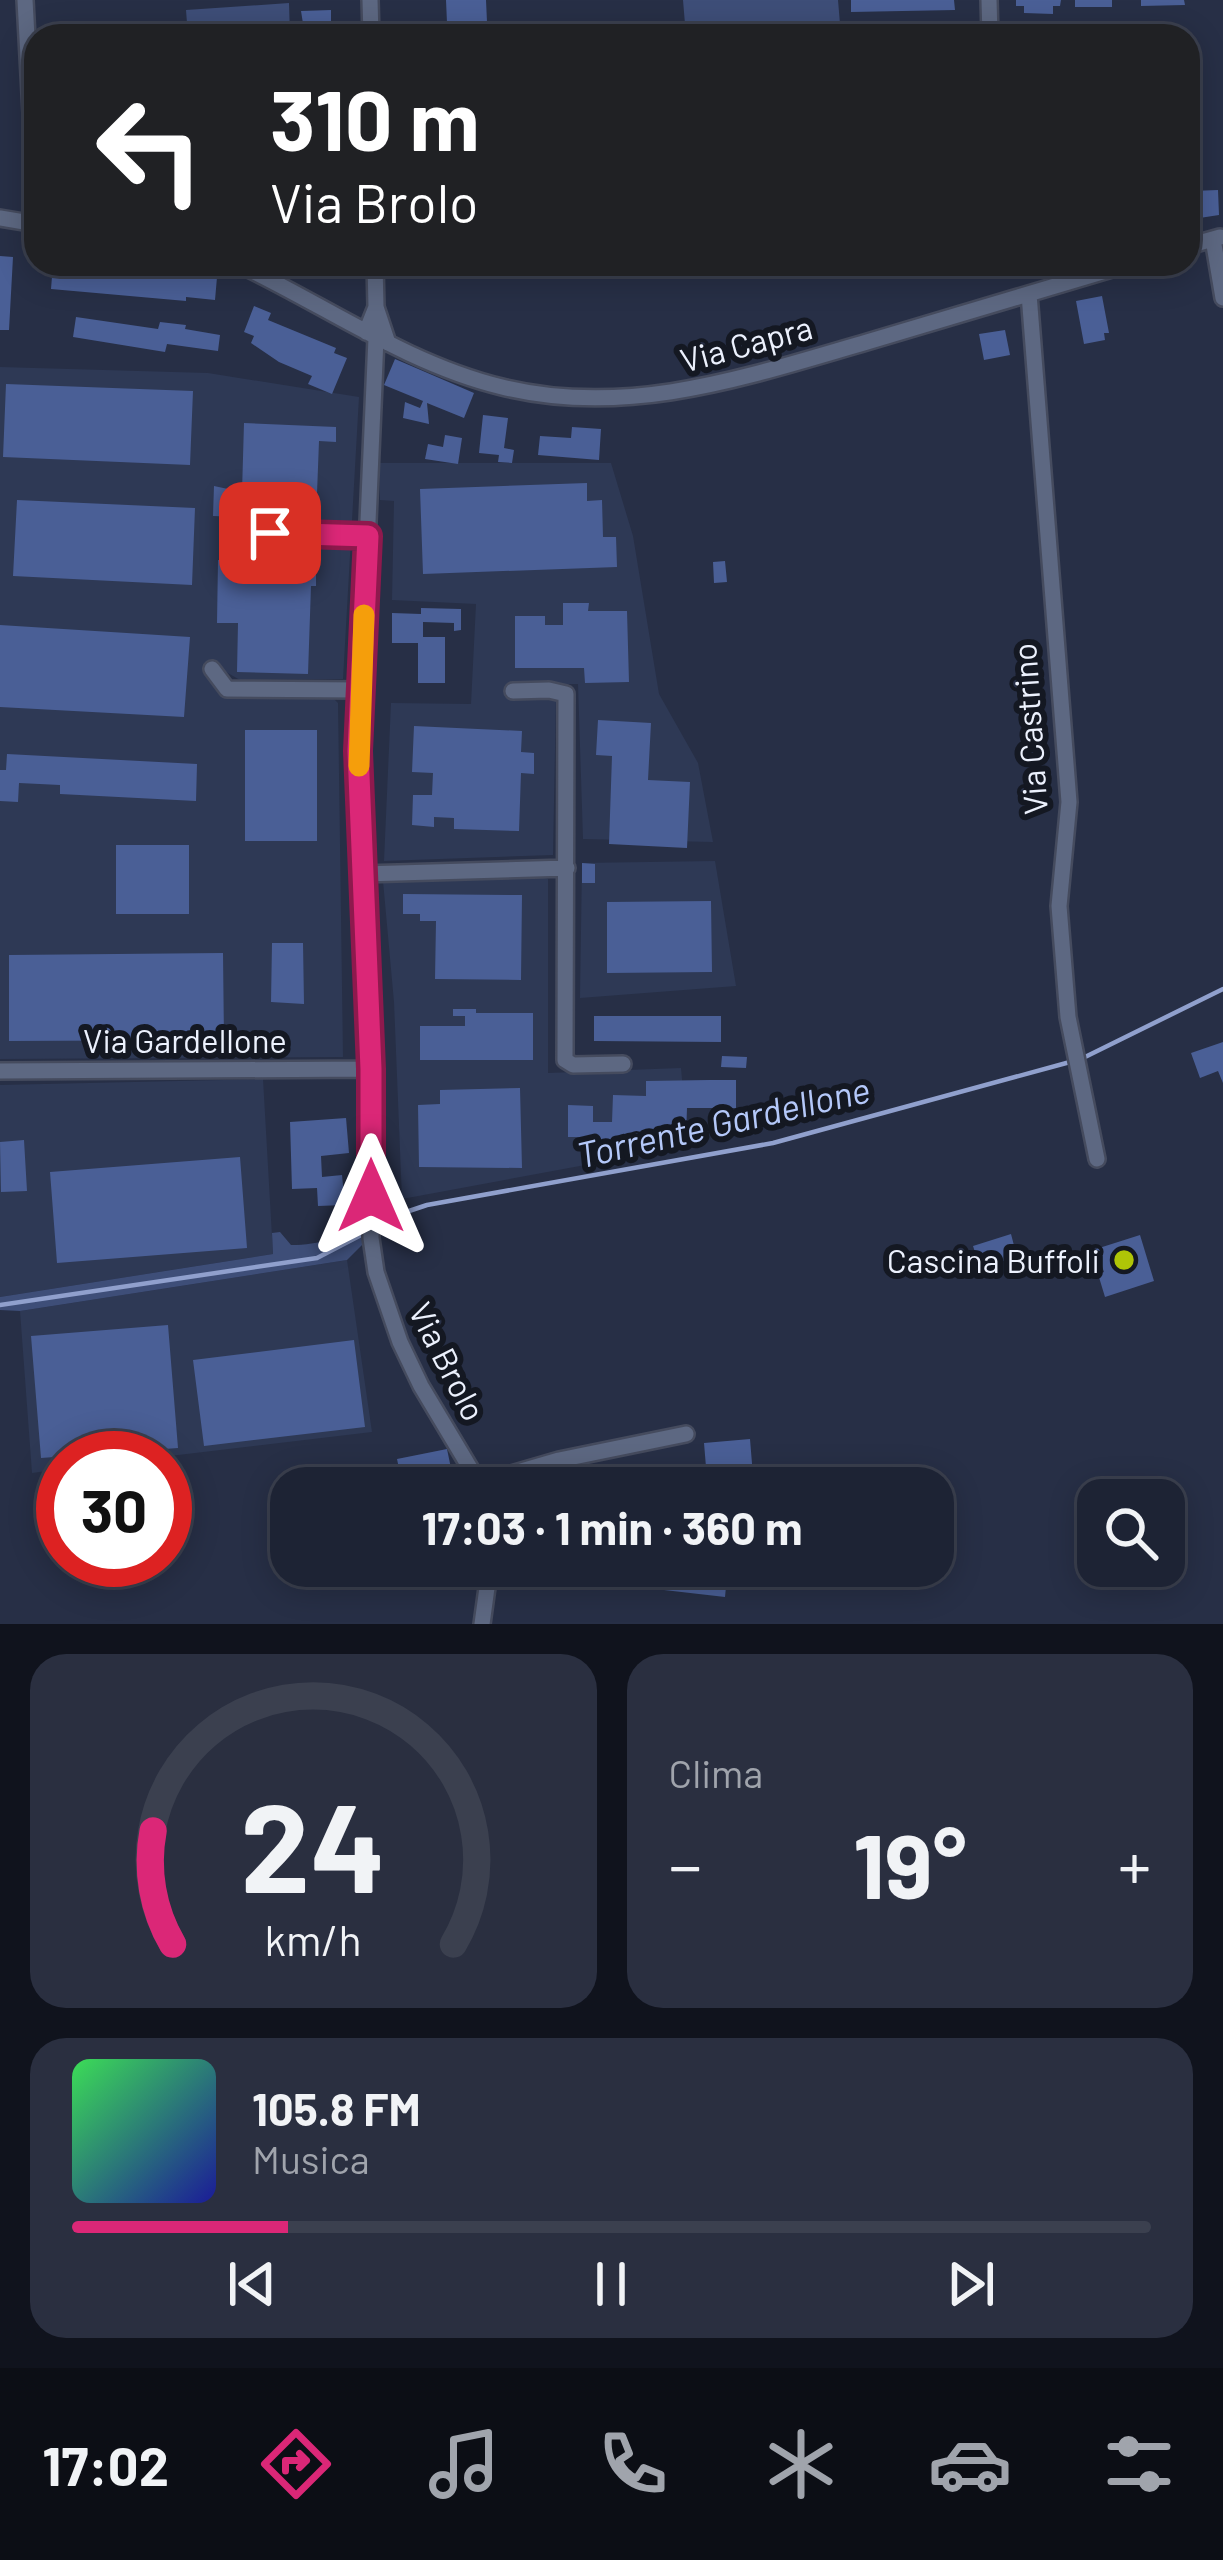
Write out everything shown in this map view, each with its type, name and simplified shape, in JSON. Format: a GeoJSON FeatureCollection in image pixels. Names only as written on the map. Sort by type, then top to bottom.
{"type":"FeatureCollection","features":[{"type":"Feature","properties":{"kind":"street"},"geometry":{"type":"LineString","coordinates":[[1218,237],[1223,298]]}},
{"type":"Feature","properties":{"kind":"street","name":"Via Capra"},"geometry":{"type":"LineString","coordinates":[[261,276],[377,338],[496,386],[559,398],[635,398],[747,377],[1089,276]]}},
{"type":"Feature","properties":{"kind":"street","name":"Via Brolo"},"geometry":{"type":"LineString","coordinates":[[375,276],[377,338],[358,751],[371,1069],[371,1238],[376,1272],[400,1342],[470,1467]]}},
{"type":"Feature","properties":{"kind":"street","name":"Via Castrino"},"geometry":{"type":"LineString","coordinates":[[1029,294],[1069,802],[1059,906],[1068,1017],[1096,1159]]}},
{"type":"Feature","properties":{"kind":"street","name":"Via Brolo"},"geometry":{"type":"LineString","coordinates":[[376,307],[377,338]]}},
{"type":"Feature","properties":{"kind":"street"},"geometry":{"type":"LineString","coordinates":[[270,533],[368,536]]}},
{"type":"Feature","properties":{"kind":"street"},"geometry":{"type":"LineString","coordinates":[[212,669],[227,689],[361,690]]}},
{"type":"Feature","properties":{"kind":"street"},"geometry":{"type":"LineString","coordinates":[[513,691],[566,694],[565,1060],[573,1065],[623,1064]]}},
{"type":"Feature","properties":{"kind":"street"},"geometry":{"type":"LineString","coordinates":[[363,874],[567,868]]}},
{"type":"Feature","properties":{"kind":"street","name":"Via Gardellone"},"geometry":{"type":"LineString","coordinates":[[0,1071],[371,1069]]}},
{"type":"Feature","properties":{"kind":"street"},"geometry":{"type":"LineString","coordinates":[[538,1467],[686,1434]]}},
{"type":"Feature","properties":{"kind":"street"},"geometry":{"type":"LineString","coordinates":[[482,1624],[487,1587]]}},
{"type":"Feature","properties":{"kind":"shaded area"},"geometry":{"type":"Polygon","coordinates":[[[683,0],[838,0],[840,24],[685,24],[683,0]]]}},
{"type":"Feature","properties":{"kind":"shaded area"},"geometry":{"type":"Polygon","coordinates":[[[289,3],[290,24],[187,24],[186,10],[289,3]]]}},
{"type":"Feature","properties":{"kind":"shaded area"},"geometry":{"type":"Polygon","coordinates":[[[0,367],[208,373],[359,397],[343,679],[240,680],[219,668],[222,694],[333,698],[338,703],[343,1057],[0,1059],[0,367]]]}},
{"type":"Feature","properties":{"kind":"shaded area"},"geometry":{"type":"Polygon","coordinates":[[[380,463],[611,463],[633,536],[659,694],[698,763],[713,842],[583,839],[578,684],[514,684],[556,697],[553,855],[384,861],[391,703],[471,704],[476,604],[392,600],[394,501],[380,500],[380,463]]]}},
{"type":"Feature","properties":{"kind":"shaded area"},"geometry":{"type":"Polygon","coordinates":[[[715,861],[736,986],[580,998],[582,863],[715,861]]]}},
{"type":"Feature","properties":{"kind":"shaded area"},"geometry":{"type":"Polygon","coordinates":[[[532,874],[548,879],[548,1073],[681,1068],[688,1146],[402,1199],[394,1002],[383,881],[532,874]]]}},
{"type":"Feature","properties":{"kind":"shaded area"},"geometry":{"type":"Polygon","coordinates":[[[263,1079],[273,1254],[0,1297],[0,1085],[263,1079]]]}},
{"type":"Feature","properties":{"kind":"shaded area"},"geometry":{"type":"Polygon","coordinates":[[[364,1219],[365,1242],[347,1260],[20,1311],[0,1310],[0,1297],[273,1254],[272,1233],[280,1232],[291,1245],[312,1244],[339,1236],[364,1219]]]}},
{"type":"Feature","properties":{"kind":"shaded area"},"geometry":{"type":"Polygon","coordinates":[[[347,1260],[372,1432],[192,1453],[192,1431],[36,1431],[36,1472],[32,1473],[20,1311],[347,1260]]]}},
{"type":"Feature","properties":{"kind":"building"},"geometry":{"type":"Polygon","coordinates":[[[446,0],[486,0],[487,22],[447,23],[446,0]]]}},
{"type":"Feature","properties":{"kind":"building"},"geometry":{"type":"Polygon","coordinates":[[[851,0],[954,0],[955,10],[851,12],[851,0]]]}},
{"type":"Feature","properties":{"kind":"building"},"geometry":{"type":"Polygon","coordinates":[[[1016,0],[1061,0],[1060,6],[1053,6],[1053,14],[1024,13],[1024,6],[1016,6],[1016,0]]]}},
{"type":"Feature","properties":{"kind":"building"},"geometry":{"type":"Polygon","coordinates":[[[1075,0],[1112,0],[1112,7],[1075,7],[1075,0]]]}},
{"type":"Feature","properties":{"kind":"building"},"geometry":{"type":"Polygon","coordinates":[[[1141,0],[1184,0],[1185,5],[1141,6],[1141,0]]]}},
{"type":"Feature","properties":{"kind":"building"},"geometry":{"type":"Polygon","coordinates":[[[331,10],[331,24],[303,24],[301,11],[331,10]]]}},
{"type":"Feature","properties":{"kind":"building"},"geometry":{"type":"Polygon","coordinates":[[[1218,190],[1219,215],[1200,218],[1200,191],[1218,190]]]}},
{"type":"Feature","properties":{"kind":"building"},"geometry":{"type":"Polygon","coordinates":[[[0,256],[13,257],[9,330],[0,330],[0,256]]]}},
{"type":"Feature","properties":{"kind":"building"},"geometry":{"type":"Polygon","coordinates":[[[52,276],[217,276],[215,300],[51,289],[52,276]]]}},
{"type":"Feature","properties":{"kind":"building"},"geometry":{"type":"Polygon","coordinates":[[[1102,296],[1109,333],[1104,333],[1105,340],[1084,344],[1076,301],[1102,296]]]}},
{"type":"Feature","properties":{"kind":"building"},"geometry":{"type":"Polygon","coordinates":[[[254,306],[271,313],[268,320],[336,348],[334,353],[347,358],[332,394],[308,384],[312,376],[251,343],[254,336],[244,332],[254,306]]]}},
{"type":"Feature","properties":{"kind":"building"},"geometry":{"type":"Polygon","coordinates":[[[76,317],[158,329],[160,322],[186,325],[185,329],[220,335],[218,351],[167,344],[165,352],[73,337],[76,317]]]}},
{"type":"Feature","properties":{"kind":"building"},"geometry":{"type":"Polygon","coordinates":[[[1005,330],[1010,355],[984,360],[979,334],[1005,330]]]}},
{"type":"Feature","properties":{"kind":"building"},"geometry":{"type":"Polygon","coordinates":[[[395,359],[474,393],[464,418],[427,403],[429,424],[403,418],[405,402],[420,408],[423,401],[384,385],[395,359]]]}},
{"type":"Feature","properties":{"kind":"building"},"geometry":{"type":"Polygon","coordinates":[[[6,384],[193,391],[190,465],[3,457],[6,384]]]}},
{"type":"Feature","properties":{"kind":"building"},"geometry":{"type":"Polygon","coordinates":[[[483,415],[508,418],[504,448],[514,450],[512,463],[498,462],[499,455],[479,453],[483,415]]]}},
{"type":"Feature","properties":{"kind":"building"},"geometry":{"type":"Polygon","coordinates":[[[244,423],[336,427],[336,442],[319,441],[316,520],[213,516],[214,486],[242,492],[244,423]]]}},
{"type":"Feature","properties":{"kind":"building"},"geometry":{"type":"Polygon","coordinates":[[[572,427],[601,429],[599,460],[538,455],[540,436],[571,438],[572,427]]]}},
{"type":"Feature","properties":{"kind":"building"},"geometry":{"type":"Polygon","coordinates":[[[445,435],[462,438],[458,464],[425,459],[428,444],[443,447],[445,435]]]}},
{"type":"Feature","properties":{"kind":"building"},"geometry":{"type":"Polygon","coordinates":[[[587,483],[587,501],[602,500],[603,537],[616,537],[617,567],[423,574],[420,489],[587,483]]]}},
{"type":"Feature","properties":{"kind":"building"},"geometry":{"type":"Polygon","coordinates":[[[17,500],[195,508],[192,585],[13,576],[17,500]]]}},
{"type":"Feature","properties":{"kind":"building"},"geometry":{"type":"Polygon","coordinates":[[[218,560],[316,563],[308,674],[237,672],[238,623],[217,623],[218,560]]]}},
{"type":"Feature","properties":{"kind":"building"},"geometry":{"type":"Polygon","coordinates":[[[725,561],[727,582],[714,583],[713,562],[725,561]]]}},
{"type":"Feature","properties":{"kind":"building"},"geometry":{"type":"Polygon","coordinates":[[[563,603],[589,603],[588,611],[627,611],[629,682],[585,683],[584,668],[515,668],[515,616],[545,616],[545,625],[563,625],[563,603]]]}},
{"type":"Feature","properties":{"kind":"building"},"geometry":{"type":"Polygon","coordinates":[[[421,608],[461,609],[461,630],[454,631],[454,623],[423,622],[423,637],[445,637],[445,683],[418,683],[418,643],[392,643],[392,613],[421,614],[421,608]]]}},
{"type":"Feature","properties":{"kind":"building"},"geometry":{"type":"Polygon","coordinates":[[[0,625],[190,637],[184,717],[0,707],[0,625]]]}},
{"type":"Feature","properties":{"kind":"building"},"geometry":{"type":"Polygon","coordinates":[[[598,720],[651,723],[648,780],[690,782],[687,848],[609,844],[612,756],[596,755],[598,720]]]}},
{"type":"Feature","properties":{"kind":"building"},"geometry":{"type":"Polygon","coordinates":[[[414,726],[522,731],[521,752],[534,753],[534,774],[521,773],[519,831],[454,829],[454,818],[434,817],[434,827],[412,825],[413,795],[432,795],[433,773],[412,772],[414,726]]]}},
{"type":"Feature","properties":{"kind":"building"},"geometry":{"type":"Polygon","coordinates":[[[245,730],[317,730],[317,841],[245,841],[245,730]]]}},
{"type":"Feature","properties":{"kind":"building"},"geometry":{"type":"Polygon","coordinates":[[[7,754],[197,764],[196,801],[60,794],[60,785],[19,783],[18,802],[0,801],[0,770],[6,770],[7,754]]]}},
{"type":"Feature","properties":{"kind":"building"},"geometry":{"type":"Polygon","coordinates":[[[116,845],[189,845],[189,914],[116,914],[116,845]]]}},
{"type":"Feature","properties":{"kind":"building"},"geometry":{"type":"Polygon","coordinates":[[[582,863],[595,864],[595,883],[582,883],[582,863]]]}},
{"type":"Feature","properties":{"kind":"building"},"geometry":{"type":"Polygon","coordinates":[[[403,894],[522,895],[521,980],[435,979],[436,921],[403,914],[403,894]]]}},
{"type":"Feature","properties":{"kind":"building"},"geometry":{"type":"Polygon","coordinates":[[[711,901],[712,972],[607,973],[607,902],[711,901]]]}},
{"type":"Feature","properties":{"kind":"building"},"geometry":{"type":"Polygon","coordinates":[[[272,943],[303,943],[304,1004],[271,1002],[272,943]]]}},
{"type":"Feature","properties":{"kind":"building"},"geometry":{"type":"Polygon","coordinates":[[[223,953],[224,1040],[9,1041],[9,955],[223,953]]]}},
{"type":"Feature","properties":{"kind":"building"},"geometry":{"type":"Polygon","coordinates":[[[453,1009],[533,1013],[533,1060],[420,1060],[420,1026],[465,1026],[465,1016],[453,1016],[453,1009]]]}},
{"type":"Feature","properties":{"kind":"building"},"geometry":{"type":"Polygon","coordinates":[[[594,1016],[721,1016],[721,1042],[594,1041],[594,1016]]]}},
{"type":"Feature","properties":{"kind":"building"},"geometry":{"type":"Polygon","coordinates":[[[1223,1042],[1223,1083],[1218,1071],[1200,1078],[1191,1053],[1223,1042]]]}},
{"type":"Feature","properties":{"kind":"building"},"geometry":{"type":"Polygon","coordinates":[[[722,1056],[747,1057],[746,1068],[721,1067],[722,1056]]]}},
{"type":"Feature","properties":{"kind":"building"},"geometry":{"type":"Polygon","coordinates":[[[736,1080],[736,1108],[687,1108],[686,1138],[615,1138],[615,1153],[590,1152],[590,1137],[568,1137],[568,1105],[593,1106],[593,1122],[612,1122],[613,1095],[646,1096],[646,1081],[736,1080]]]}},
{"type":"Feature","properties":{"kind":"building"},"geometry":{"type":"Polygon","coordinates":[[[520,1088],[522,1168],[419,1167],[418,1105],[440,1104],[440,1090],[520,1088]]]}},
{"type":"Feature","properties":{"kind":"building"},"geometry":{"type":"Polygon","coordinates":[[[346,1118],[349,1153],[321,1156],[322,1177],[342,1175],[345,1205],[318,1206],[317,1188],[292,1189],[290,1122],[346,1118]]]}},
{"type":"Feature","properties":{"kind":"building"},"geometry":{"type":"Polygon","coordinates":[[[24,1140],[27,1191],[1,1192],[0,1142],[24,1140]]]}},
{"type":"Feature","properties":{"kind":"building"},"geometry":{"type":"Polygon","coordinates":[[[240,1157],[247,1248],[57,1263],[50,1172],[240,1157]]]}},
{"type":"Feature","properties":{"kind":"building"},"geometry":{"type":"Polygon","coordinates":[[[1011,1234],[1017,1257],[980,1268],[973,1246],[1011,1234]]]}},
{"type":"Feature","properties":{"kind":"building","name":"Cascina Buffoli"},"geometry":{"type":"Polygon","coordinates":[[[1140,1235],[1154,1281],[1105,1297],[1098,1274],[1104,1272],[1096,1249],[1140,1235]]]}},
{"type":"Feature","properties":{"kind":"building"},"geometry":{"type":"Polygon","coordinates":[[[168,1325],[177,1431],[39,1431],[31,1336],[168,1325]]]}},
{"type":"Feature","properties":{"kind":"building"},"geometry":{"type":"Polygon","coordinates":[[[354,1340],[365,1427],[204,1446],[193,1360],[354,1340]]]}},
{"type":"Feature","properties":{"kind":"building"},"geometry":{"type":"Polygon","coordinates":[[[750,1439],[752,1467],[706,1467],[704,1443],[750,1439]]]}},
{"type":"Feature","properties":{"kind":"building"},"geometry":{"type":"Polygon","coordinates":[[[447,1449],[451,1467],[399,1467],[397,1459],[447,1449]]]}},
{"type":"Feature","properties":{"kind":"building"},"geometry":{"type":"Polygon","coordinates":[[[638,1587],[726,1587],[725,1597],[638,1587]]]}},
{"type":"Feature","properties":{"kind":"waterway","name":"Torrente Gardellone"},"geometry":{"type":"LineString","coordinates":[[1083,1058],[1223,989]]}},
{"type":"Feature","properties":{"kind":"waterway","name":"Torrente Gardellone"},"geometry":{"type":"LineString","coordinates":[[379,1221],[427,1205],[773,1143],[1070,1062]]}},
{"type":"Feature","properties":{"kind":"waterway","name":"Torrente Gardellone"},"geometry":{"type":"LineString","coordinates":[[0,1305],[317,1258],[365,1233]]}},
{"type":"Feature","properties":{"kind":"slow traffic"},"geometry":{"type":"LineString","coordinates":[[359,766],[364,615]]}},
{"type":"Feature","properties":{"kind":"place","name":"Cascina Buffoli"},"geometry":{"type":"Point","coordinates":[1124,1260]}},
{"type":"Feature","properties":{"kind":"route"},"geometry":{"type":"LineString","coordinates":[[270,533],[368,536],[358,751],[371,1069],[371,1196]]}}]}
